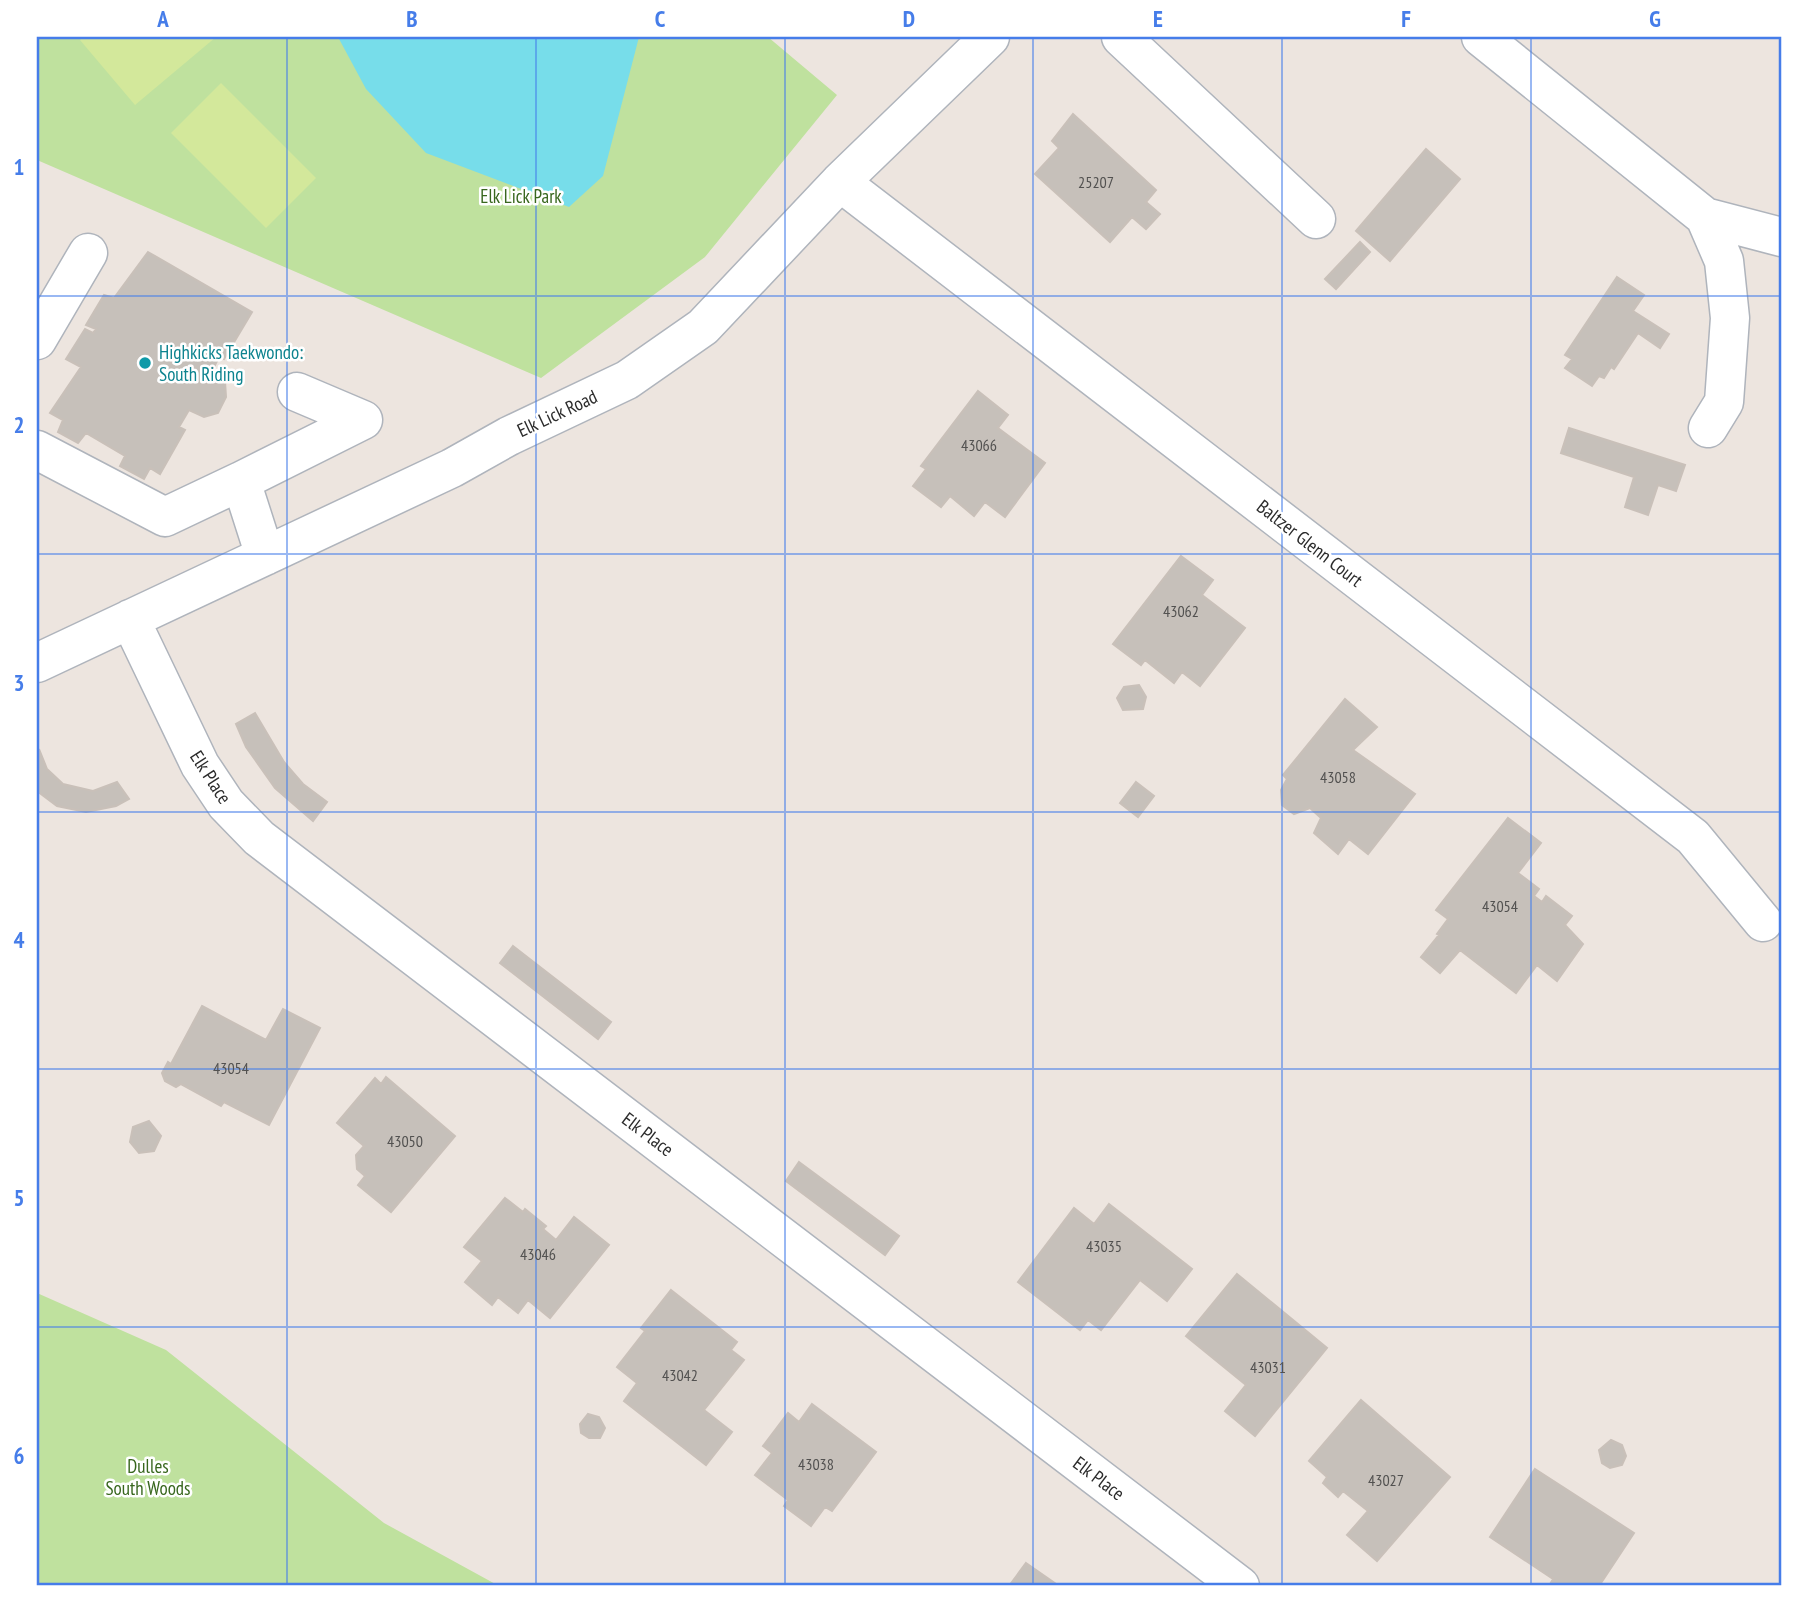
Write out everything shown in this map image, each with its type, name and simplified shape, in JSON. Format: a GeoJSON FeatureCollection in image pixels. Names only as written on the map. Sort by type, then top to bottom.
{"type":"FeatureCollection","features":[{"type":"Feature","properties":{"kind":"street","name":"Elk Lick Road"},"geometry":{"type":"LineString","coordinates":[[37,663],[452,468],[509,436],[627,380],[703,327],[840,182],[990,37]]}},
{"type":"Feature","properties":{"kind":"street"},"geometry":{"type":"LineString","coordinates":[[1121,37],[1316,219]]}},
{"type":"Feature","properties":{"kind":"street"},"geometry":{"type":"LineString","coordinates":[[1481,37],[1705,217],[1781,237]]}},
{"type":"Feature","properties":{"kind":"street","name":"Baltzer Glenn Court"},"geometry":{"type":"LineString","coordinates":[[840,182],[1693,837],[1763,922]]}},
{"type":"Feature","properties":{"kind":"street"},"geometry":{"type":"LineString","coordinates":[[1705,217],[1724,261],[1730,318],[1724,402],[1708,428]]}},
{"type":"Feature","properties":{"kind":"street"},"geometry":{"type":"LineString","coordinates":[[37,340],[88,253]]}},
{"type":"Feature","properties":{"kind":"street"},"geometry":{"type":"LineString","coordinates":[[37,450],[165,517],[363,420],[297,392]]}},
{"type":"Feature","properties":{"kind":"street"},"geometry":{"type":"LineString","coordinates":[[241,481],[265,556]]}},
{"type":"Feature","properties":{"kind":"street","name":"Elk Place"},"geometry":{"type":"LineString","coordinates":[[130,619],[200,765],[226,804],[259,838],[1240,1586]]}},
{"type":"Feature","properties":{"kind":"green space","name":"Elk Lick Park"},"geometry":{"type":"Polygon","coordinates":[[[37,37],[768,37],[837,95],[705,257],[541,378],[37,160],[37,37]]]}},
{"type":"Feature","properties":{"kind":"green space"},"geometry":{"type":"Polygon","coordinates":[[[83,37],[216,37],[135,105],[80,40],[83,37]]]}},
{"type":"Feature","properties":{"kind":"green space"},"geometry":{"type":"Polygon","coordinates":[[[221,83],[316,178],[266,228],[171,133],[221,83]]]}},
{"type":"Feature","properties":{"kind":"green space","name":"Dulles South Woods"},"geometry":{"type":"Polygon","coordinates":[[[37,1293],[166,1350],[384,1523],[499,1586],[37,1586],[37,1293]]]}},
{"type":"Feature","properties":{"kind":"water"},"geometry":{"type":"Polygon","coordinates":[[[338,37],[639,37],[603,176],[569,207],[426,153],[366,89],[338,37]]]}},
{"type":"Feature","properties":{"kind":"building"},"geometry":{"type":"Polygon","coordinates":[[[1073,114],[1156,190],[1146,202],[1160,214],[1146,229],[1132,217],[1110,242],[1035,174],[1059,148],[1052,141],[1073,114]]]}},
{"type":"Feature","properties":{"kind":"building"},"geometry":{"type":"Polygon","coordinates":[[[1426,149],[1460,179],[1390,261],[1356,231],[1426,149]]]}},
{"type":"Feature","properties":{"kind":"building"},"geometry":{"type":"Polygon","coordinates":[[[1360,242],[1370,252],[1336,289],[1325,279],[1360,242]]]}},
{"type":"Feature","properties":{"kind":"building","name":"Highkicks Taekwondo: South Riding"},"geometry":{"type":"Polygon","coordinates":[[[148,252],[252,312],[224,359],[219,357],[211,373],[225,381],[226,397],[218,413],[204,417],[189,410],[179,427],[185,430],[160,474],[150,468],[144,479],[120,466],[125,456],[86,433],[78,443],[58,432],[63,420],[50,413],[81,367],[66,359],[85,329],[93,333],[96,329],[86,325],[104,295],[114,298],[148,252]]]}},
{"type":"Feature","properties":{"kind":"building"},"geometry":{"type":"Polygon","coordinates":[[[1617,277],[1644,295],[1633,311],[1669,334],[1660,348],[1638,333],[1614,369],[1611,367],[1604,378],[1599,376],[1592,386],[1565,368],[1572,359],[1565,355],[1617,277]]]}},
{"type":"Feature","properties":{"kind":"building"},"geometry":{"type":"Polygon","coordinates":[[[978,391],[1008,415],[998,428],[1045,463],[1005,517],[985,502],[974,516],[950,496],[941,507],[913,486],[926,469],[921,466],[978,391]]]}},
{"type":"Feature","properties":{"kind":"building"},"geometry":{"type":"Polygon","coordinates":[[[1569,428],[1685,465],[1676,491],[1658,485],[1648,515],[1625,507],[1634,477],[1561,453],[1569,428]]]}},
{"type":"Feature","properties":{"kind":"building"},"geometry":{"type":"Polygon","coordinates":[[[1181,556],[1213,580],[1202,595],[1245,628],[1200,686],[1182,672],[1174,683],[1145,660],[1141,665],[1113,644],[1181,556]]]}},
{"type":"Feature","properties":{"kind":"building"},"geometry":{"type":"Polygon","coordinates":[[[1139,685],[1146,697],[1143,709],[1123,710],[1117,698],[1124,687],[1139,685]]]}},
{"type":"Feature","properties":{"kind":"building"},"geometry":{"type":"Polygon","coordinates":[[[1345,699],[1377,727],[1353,750],[1415,794],[1368,854],[1349,839],[1338,854],[1314,833],[1321,818],[1310,808],[1294,814],[1282,805],[1281,790],[1287,779],[1283,775],[1345,699]]]}},
{"type":"Feature","properties":{"kind":"building"},"geometry":{"type":"Polygon","coordinates":[[[255,713],[284,762],[303,784],[327,802],[313,821],[275,788],[246,747],[236,724],[255,713]]]}},
{"type":"Feature","properties":{"kind":"building"},"geometry":{"type":"Polygon","coordinates":[[[39,749],[47,769],[63,784],[93,791],[117,782],[129,799],[116,806],[86,812],[57,806],[37,791],[39,749]]]}},
{"type":"Feature","properties":{"kind":"building"},"geometry":{"type":"Polygon","coordinates":[[[1136,782],[1154,796],[1138,817],[1120,803],[1136,782]]]}},
{"type":"Feature","properties":{"kind":"building"},"geometry":{"type":"Polygon","coordinates":[[[1508,818],[1541,843],[1518,873],[1539,889],[1534,896],[1542,902],[1546,896],[1572,916],[1565,925],[1583,944],[1557,981],[1537,965],[1516,993],[1460,950],[1440,973],[1421,957],[1448,919],[1436,910],[1508,818]]]}},
{"type":"Feature","properties":{"kind":"building"},"geometry":{"type":"Polygon","coordinates":[[[513,946],[611,1022],[598,1039],[500,963],[513,946]]]}},
{"type":"Feature","properties":{"kind":"building"},"geometry":{"type":"Polygon","coordinates":[[[202,1006],[266,1040],[283,1009],[320,1028],[269,1125],[224,1102],[221,1106],[181,1084],[176,1087],[165,1081],[162,1073],[168,1062],[171,1064],[202,1006]]]}},
{"type":"Feature","properties":{"kind":"building"},"geometry":{"type":"Polygon","coordinates":[[[386,1077],[455,1136],[391,1212],[358,1185],[365,1176],[357,1169],[356,1155],[364,1146],[337,1123],[375,1078],[381,1084],[386,1077]]]}},
{"type":"Feature","properties":{"kind":"building"},"geometry":{"type":"Polygon","coordinates":[[[149,1121],[161,1136],[154,1151],[139,1153],[130,1142],[133,1127],[149,1121]]]}},
{"type":"Feature","properties":{"kind":"building"},"geometry":{"type":"Polygon","coordinates":[[[799,1162],[899,1236],[885,1255],[786,1181],[799,1162]]]}},
{"type":"Feature","properties":{"kind":"building"},"geometry":{"type":"Polygon","coordinates":[[[505,1198],[523,1212],[525,1209],[546,1226],[543,1229],[556,1240],[574,1217],[609,1245],[550,1318],[528,1300],[518,1313],[498,1297],[492,1305],[465,1282],[482,1261],[464,1247],[505,1198]]]}},
{"type":"Feature","properties":{"kind":"building"},"geometry":{"type":"Polygon","coordinates":[[[1109,1204],[1192,1269],[1167,1301],[1140,1280],[1101,1330],[1088,1320],[1080,1330],[1018,1282],[1074,1208],[1094,1224],[1109,1204]]]}},
{"type":"Feature","properties":{"kind":"building"},"geometry":{"type":"Polygon","coordinates":[[[1237,1274],[1327,1348],[1255,1436],[1225,1411],[1246,1385],[1186,1336],[1237,1274]]]}},
{"type":"Feature","properties":{"kind":"building"},"geometry":{"type":"Polygon","coordinates":[[[671,1290],[737,1342],[731,1350],[744,1360],[704,1410],[732,1432],[706,1465],[624,1401],[637,1383],[617,1367],[645,1331],[641,1328],[671,1290]]]}},
{"type":"Feature","properties":{"kind":"building"},"geometry":{"type":"Polygon","coordinates":[[[1361,1400],[1450,1477],[1377,1561],[1347,1535],[1368,1511],[1343,1491],[1338,1497],[1323,1483],[1327,1477],[1309,1461],[1361,1400]]]}},
{"type":"Feature","properties":{"kind":"building"},"geometry":{"type":"Polygon","coordinates":[[[812,1404],[876,1452],[832,1511],[825,1507],[811,1526],[784,1506],[788,1500],[755,1475],[772,1453],[763,1446],[788,1413],[799,1422],[812,1404]]]}},
{"type":"Feature","properties":{"kind":"building"},"geometry":{"type":"Polygon","coordinates":[[[588,1414],[599,1417],[605,1428],[600,1438],[589,1438],[581,1433],[580,1424],[588,1414]]]}},
{"type":"Feature","properties":{"kind":"building"},"geometry":{"type":"Polygon","coordinates":[[[1611,1440],[1622,1445],[1626,1456],[1622,1465],[1610,1468],[1602,1463],[1599,1450],[1611,1440]]]}},
{"type":"Feature","properties":{"kind":"building"},"geometry":{"type":"Polygon","coordinates":[[[1535,1469],[1634,1533],[1599,1586],[1549,1586],[1553,1579],[1490,1537],[1535,1469]]]}},
{"type":"Feature","properties":{"kind":"building"},"geometry":{"type":"Polygon","coordinates":[[[1026,1563],[1059,1586],[1009,1586],[1026,1563]]]}},
{"type":"Feature","properties":{"kind":"place","name":"Highkicks Taekwondo: South Riding"},"geometry":{"type":"Point","coordinates":[145,363]}}]}
